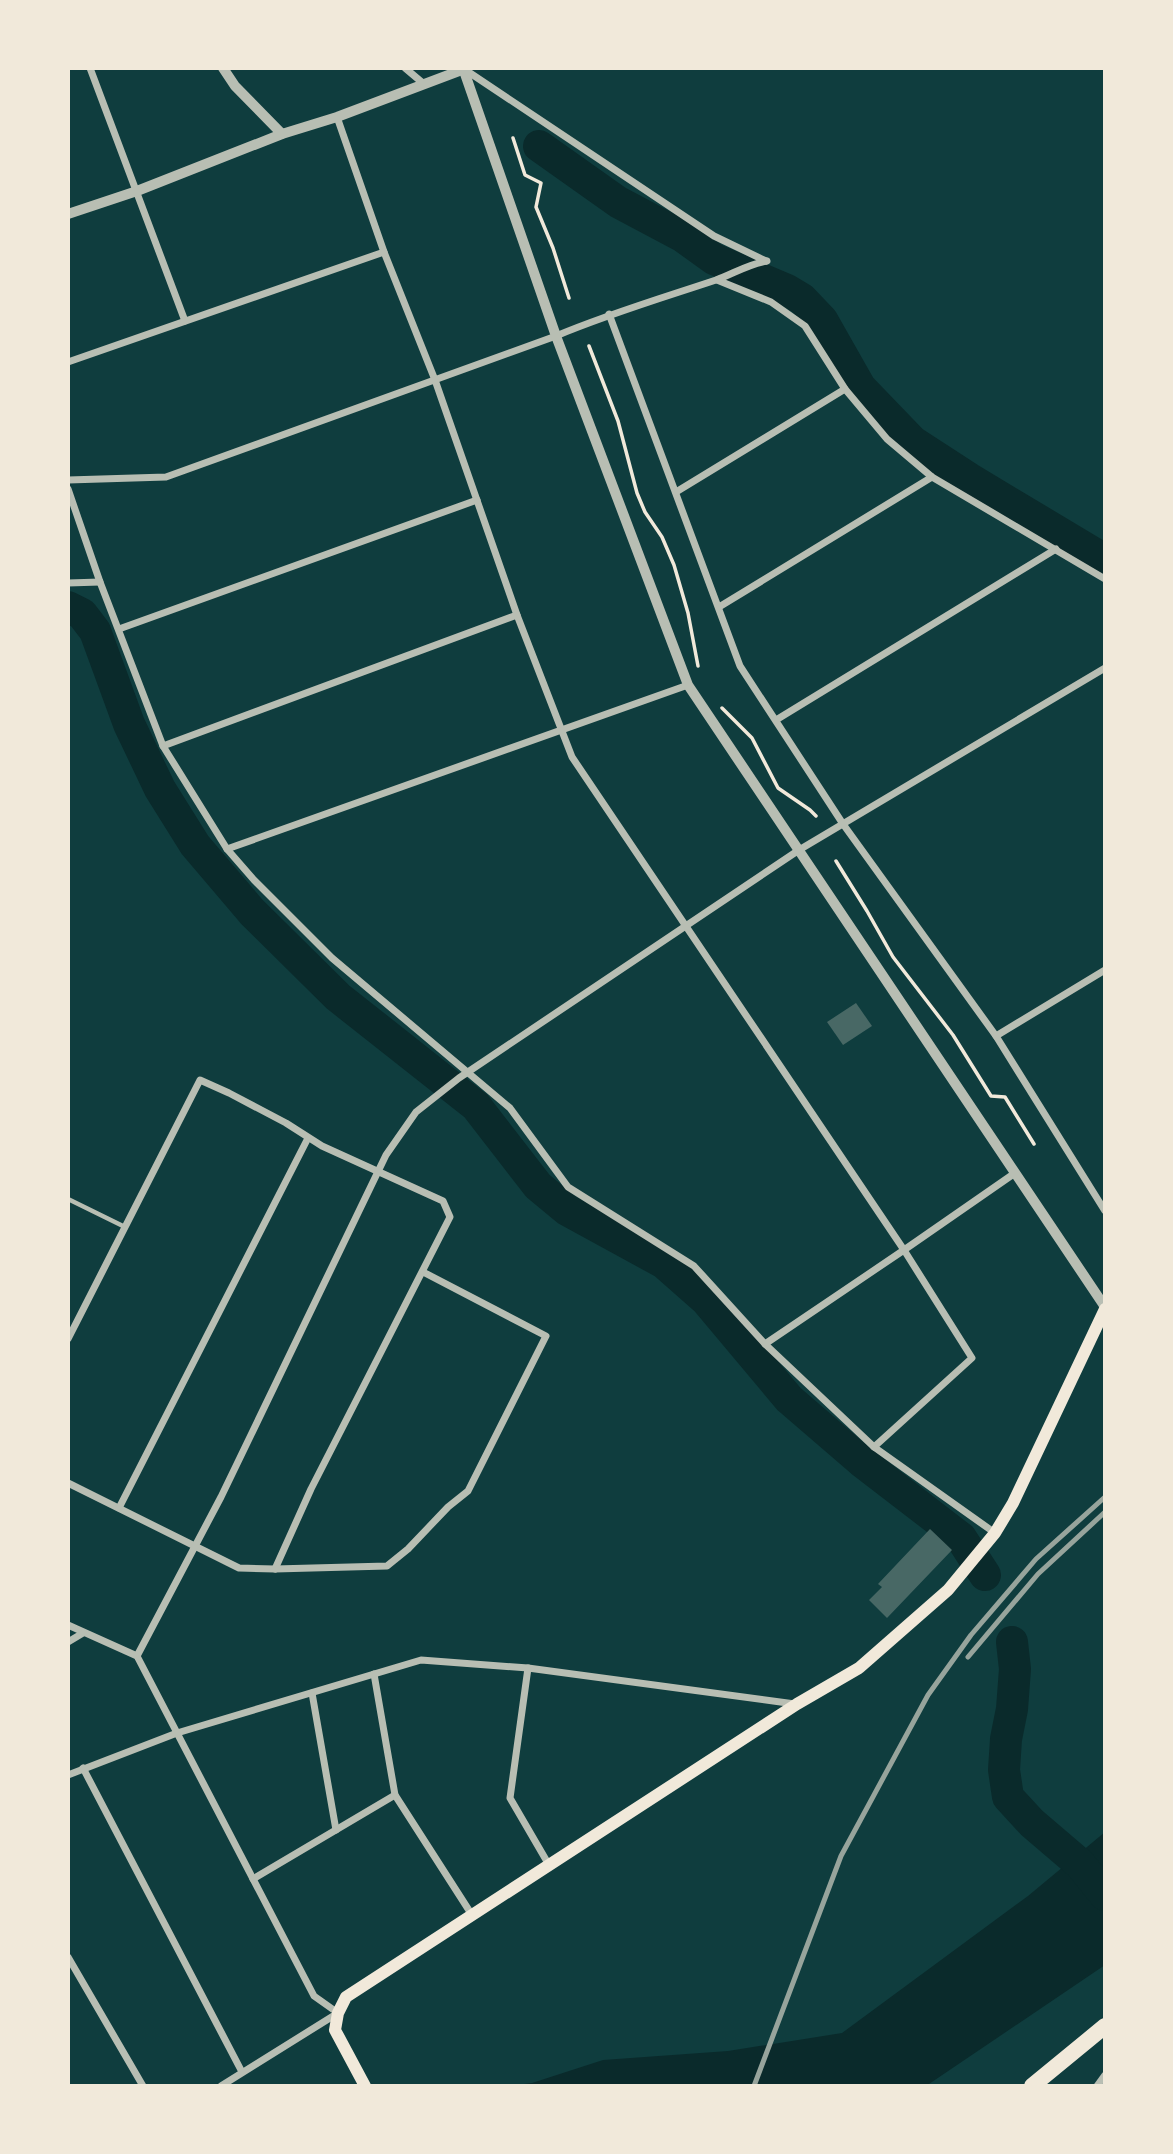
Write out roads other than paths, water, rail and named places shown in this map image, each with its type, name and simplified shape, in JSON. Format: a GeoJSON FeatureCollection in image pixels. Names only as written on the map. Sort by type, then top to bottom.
{"type":"FeatureCollection","features":[{"type":"Feature","properties":{"kind":"highway"},"geometry":{"type":"LineString","coordinates":[[1032,2086],[1105,2026]]}},
{"type":"Feature","properties":{"kind":"main road"},"geometry":{"type":"LineString","coordinates":[[365,2086],[335,2030],[338,2013],[346,1997],[797,1704],[859,1668],[948,1590],[995,1533],[1013,1503],[1105,1308]]}},
{"type":"Feature","properties":{"kind":"street"},"geometry":{"type":"LineString","coordinates":[[90,68],[185,321]]}},
{"type":"Feature","properties":{"kind":"street"},"geometry":{"type":"LineString","coordinates":[[223,68],[236,86],[282,134]]}},
{"type":"Feature","properties":{"kind":"street"},"geometry":{"type":"LineString","coordinates":[[405,68],[424,84]]}},
{"type":"Feature","properties":{"kind":"street"},"geometry":{"type":"LineString","coordinates":[[68,214],[465,69]]}},
{"type":"Feature","properties":{"kind":"street"},"geometry":{"type":"LineString","coordinates":[[68,480],[166,477],[556,336],[609,314],[727,276],[753,263],[766,261],[714,236],[465,69]]}},
{"type":"Feature","properties":{"kind":"street"},"geometry":{"type":"LineString","coordinates":[[465,69],[556,336],[688,685],[1105,1308]]}},
{"type":"Feature","properties":{"kind":"street"},"geometry":{"type":"LineString","coordinates":[[337,117],[384,252],[435,380],[517,615],[572,757],[904,1250],[972,1358],[874,1447]]}},
{"type":"Feature","properties":{"kind":"street"},"geometry":{"type":"LineString","coordinates":[[68,362],[384,252]]}},
{"type":"Feature","properties":{"kind":"street"},"geometry":{"type":"LineString","coordinates":[[716,279],[771,302],[806,326],[845,389],[887,439],[933,477],[1105,579]]}},
{"type":"Feature","properties":{"kind":"street"},"geometry":{"type":"LineString","coordinates":[[609,314],[740,666],[843,824],[996,1035],[1105,1211]]}},
{"type":"Feature","properties":{"kind":"street"},"geometry":{"type":"LineString","coordinates":[[676,492],[845,389]]}},
{"type":"Feature","properties":{"kind":"street"},"geometry":{"type":"LineString","coordinates":[[719,607],[933,477]]}},
{"type":"Feature","properties":{"kind":"street"},"geometry":{"type":"LineString","coordinates":[[68,489],[100,582],[163,746],[227,849],[254,880],[332,958],[510,1108],[568,1187],[694,1266],[765,1344],[874,1447],[995,1533]]}},
{"type":"Feature","properties":{"kind":"street"},"geometry":{"type":"LineString","coordinates":[[119,629],[477,500]]}},
{"type":"Feature","properties":{"kind":"street"},"geometry":{"type":"LineString","coordinates":[[776,720],[1056,549]]}},
{"type":"Feature","properties":{"kind":"street"},"geometry":{"type":"LineString","coordinates":[[68,583],[100,582]]}},
{"type":"Feature","properties":{"kind":"street"},"geometry":{"type":"LineString","coordinates":[[163,746],[517,615]]}},
{"type":"Feature","properties":{"kind":"street"},"geometry":{"type":"LineString","coordinates":[[137,1656],[196,1546],[386,1155],[416,1112],[459,1078],[799,850],[1105,668]]}},
{"type":"Feature","properties":{"kind":"street"},"geometry":{"type":"LineString","coordinates":[[227,849],[688,685]]}},
{"type":"Feature","properties":{"kind":"street"},"geometry":{"type":"LineString","coordinates":[[996,1035],[1105,970]]}},
{"type":"Feature","properties":{"kind":"street"},"geometry":{"type":"LineString","coordinates":[[68,1339],[200,1080],[286,1122],[322,1146],[443,1201],[450,1217],[311,1489],[275,1569]]}},
{"type":"Feature","properties":{"kind":"street"},"geometry":{"type":"LineString","coordinates":[[119,1508],[308,1138]]}},
{"type":"Feature","properties":{"kind":"street"},"geometry":{"type":"LineString","coordinates":[[765,1344],[1015,1172]]}},
{"type":"Feature","properties":{"kind":"street"},"geometry":{"type":"LineString","coordinates":[[68,1483],[239,1568],[387,1566],[468,1491],[546,1336],[423,1272]]}},
{"type":"Feature","properties":{"kind":"street"},"geometry":{"type":"LineString","coordinates":[[68,1626],[137,1656],[314,1996],[338,2013],[221,2086]]}},
{"type":"Feature","properties":{"kind":"street"},"geometry":{"type":"LineString","coordinates":[[68,1642],[83,1633]]}},
{"type":"Feature","properties":{"kind":"street"},"geometry":{"type":"LineString","coordinates":[[68,1775],[177,1733],[421,1660],[528,1668],[797,1704]]}},
{"type":"Feature","properties":{"kind":"street"},"geometry":{"type":"LineString","coordinates":[[528,1668],[510,1798],[549,1865]]}},
{"type":"Feature","properties":{"kind":"street"},"geometry":{"type":"LineString","coordinates":[[373,1674],[395,1796],[472,1915]]}},
{"type":"Feature","properties":{"kind":"street"},"geometry":{"type":"LineString","coordinates":[[312,1692],[336,1830]]}},
{"type":"Feature","properties":{"kind":"street"},"geometry":{"type":"LineString","coordinates":[[83,1768],[242,2073]]}},
{"type":"Feature","properties":{"kind":"street"},"geometry":{"type":"LineString","coordinates":[[253,1879],[395,1796]]}},
{"type":"Feature","properties":{"kind":"street"},"geometry":{"type":"LineString","coordinates":[[68,1957],[143,2086]]}},
{"type":"Feature","properties":{"kind":"street"},"geometry":{"type":"LineString","coordinates":[[1097,2086],[1105,2075]]}},
{"type":"Feature","properties":{"kind":"lane"},"geometry":{"type":"LineString","coordinates":[[68,1199],[125,1227]]}},
{"type":"Feature","properties":{"kind":"water"},"geometry":{"type":"Polygon","coordinates":[[[1105,1832],[1105,1965],[926,2086],[510,2086],[532,2083],[603,2060],[728,2051],[842,2033],[1028,1896],[1105,1832]]]}},
{"type":"Feature","properties":{"kind":"waterway"},"geometry":{"type":"LineString","coordinates":[[539,146],[618,202],[682,236],[714,259],[802,299],[822,320],[860,387],[913,442],[1105,560]]}},
{"type":"Feature","properties":{"kind":"waterway"},"geometry":{"type":"LineString","coordinates":[[68,607],[82,614],[95,631],[129,724],[160,789],[195,845],[252,912],[338,997],[476,1106],[538,1186],[567,1210],[664,1263],[706,1300],[789,1399],[861,1461],[961,1538],[985,1575]]}},
{"type":"Feature","properties":{"kind":"waterway"},"geometry":{"type":"LineString","coordinates":[[1012,1642],[1015,1669],[1004,1770],[1008,1797],[1032,1823],[1080,1864],[1105,1895]]}},
{"type":"Feature","properties":{"kind":"railway"},"geometry":{"type":"LineString","coordinates":[[754,2086],[841,1856],[928,1695],[971,1635],[1036,1559],[1105,1497]]}},
{"type":"Feature","properties":{"kind":"railway"},"geometry":{"type":"LineString","coordinates":[[968,1657],[1038,1574],[1105,1512]]}}]}
